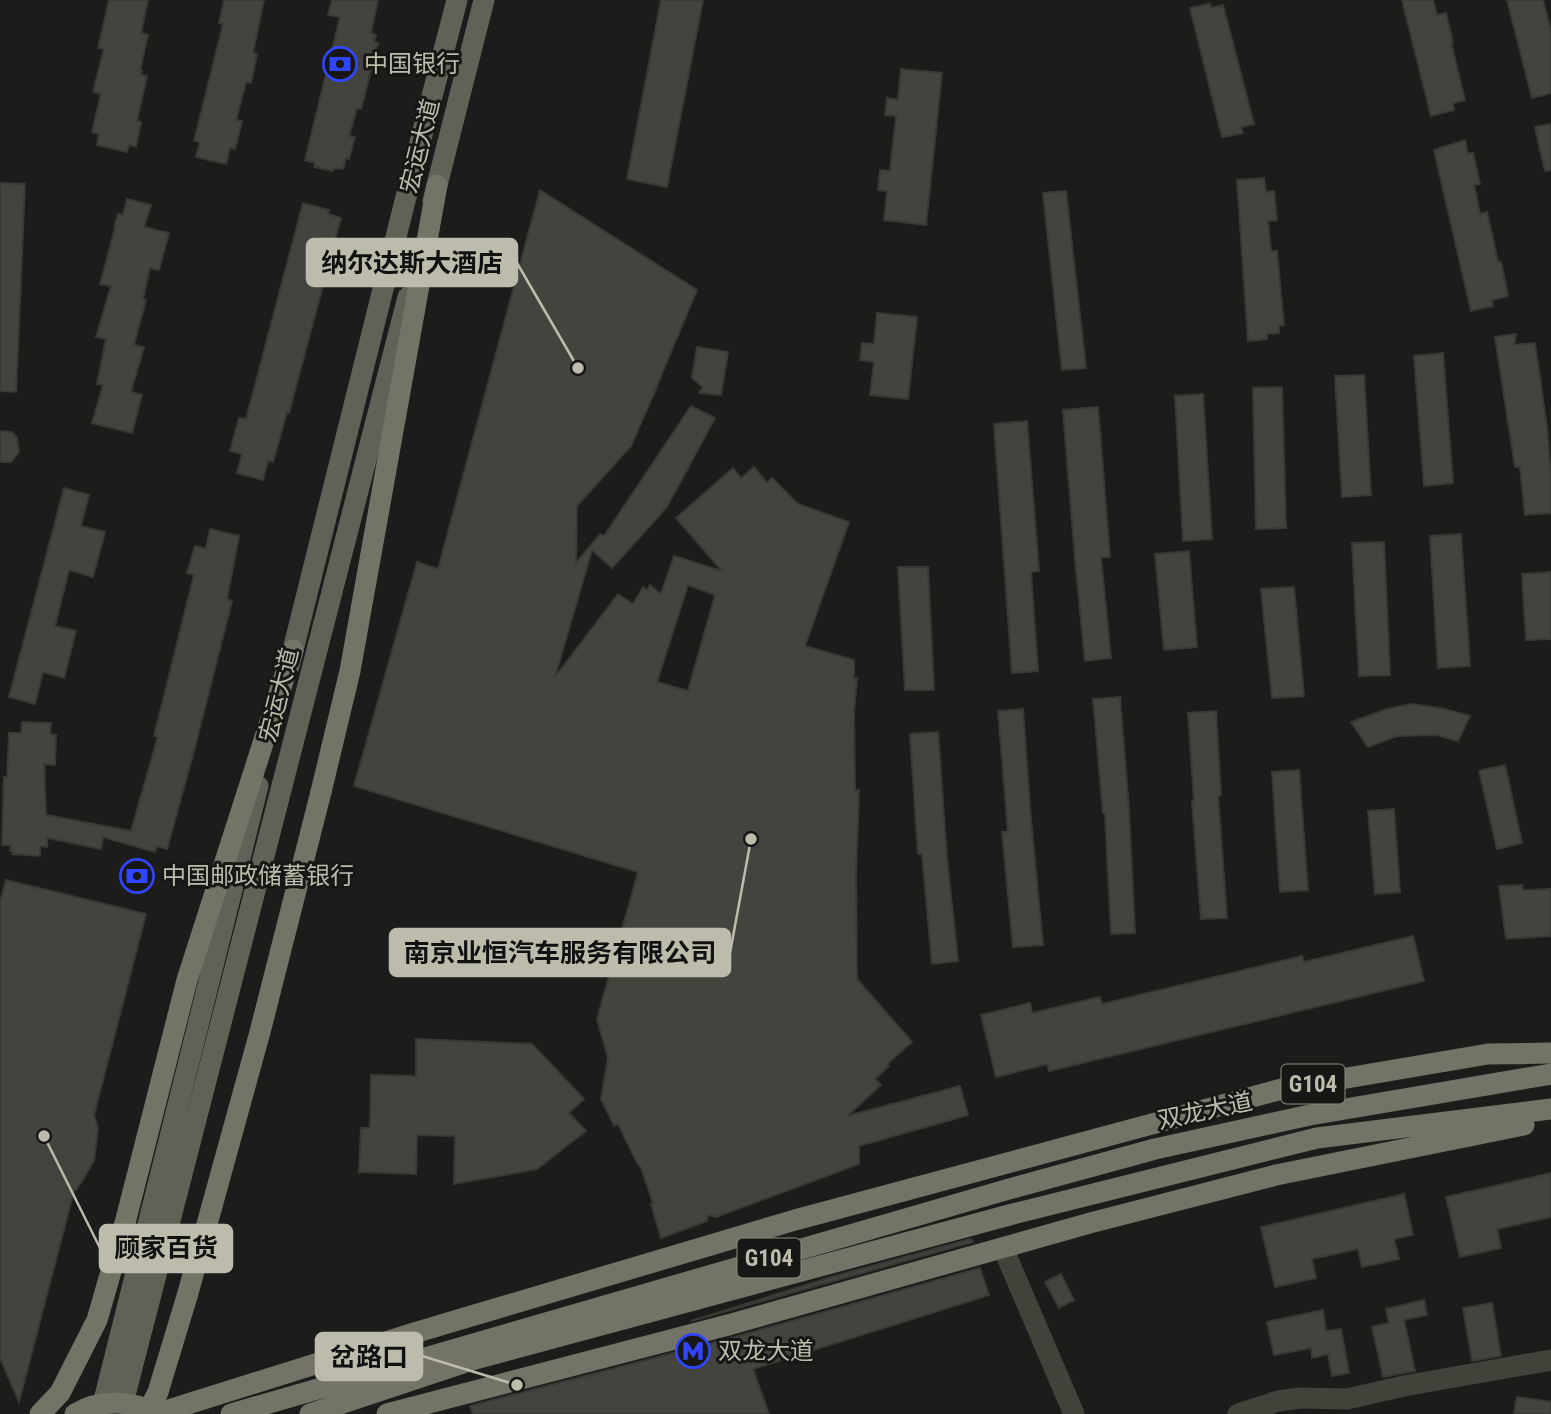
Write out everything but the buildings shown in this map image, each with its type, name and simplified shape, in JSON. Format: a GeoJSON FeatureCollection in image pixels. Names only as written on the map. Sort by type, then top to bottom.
{"type":"FeatureCollection","features":[{"type":"Feature","properties":{"kind":"highway"},"geometry":{"type":"LineString","coordinates":[[75,1414],[83,1409],[113,1403],[142,1406],[156,1414],[158,1392],[192,1280],[260,1032],[350,671],[437,185]]}},
{"type":"Feature","properties":{"kind":"highway"},"geometry":{"type":"LineString","coordinates":[[40,1414],[60,1393],[97,1320],[125,1223],[187,980],[293,650]]}},
{"type":"Feature","properties":{"kind":"highway","name":"G104"},"geometry":{"type":"LineString","coordinates":[[156,1414],[427,1329],[794,1220],[1282,1089],[1488,1054],[1551,1053]]}},
{"type":"Feature","properties":{"kind":"highway","name":"双龙大道"},"geometry":{"type":"LineString","coordinates":[[231,1414],[1155,1149],[1310,1115],[1551,1074]]}},
{"type":"Feature","properties":{"kind":"highway","name":"G104"},"geometry":{"type":"LineString","coordinates":[[310,1414],[475,1359],[1013,1214],[1317,1138],[1551,1109]]}},
{"type":"Feature","properties":{"kind":"highway","name":"G104"},"geometry":{"type":"LineString","coordinates":[[387,1414],[728,1325],[1090,1223],[1276,1175],[1551,1119]]}},
{"type":"Feature","properties":{"kind":"main road","name":"宏运大道"},"geometry":{"type":"LineString","coordinates":[[113,1403],[293,650],[457,0]]}},
{"type":"Feature","properties":{"kind":"main road","name":"宏运大道"},"geometry":{"type":"LineString","coordinates":[[113,1403],[484,0]]}},
{"type":"Feature","properties":{"kind":"street"},"geometry":{"type":"LineString","coordinates":[[1003,1248],[1074,1414]]}},
{"type":"Feature","properties":{"kind":"street"},"geometry":{"type":"LineString","coordinates":[[1238,1414],[1278,1401],[1301,1398],[1347,1399],[1551,1360]]}},
{"type":"Feature","properties":{"kind":"place","name":"中国银行"},"geometry":{"type":"Point","coordinates":[340,64]}},
{"type":"Feature","properties":{"kind":"place","name":"纳尔达斯大酒店"},"geometry":{"type":"Point","coordinates":[578,368]}},
{"type":"Feature","properties":{"kind":"place","name":"南京业恒汽车服务有限公司"},"geometry":{"type":"Point","coordinates":[751,839]}},
{"type":"Feature","properties":{"kind":"place","name":"中国邮政储蓄银行"},"geometry":{"type":"Point","coordinates":[137,876]}},
{"type":"Feature","properties":{"kind":"place","name":"顾家百货"},"geometry":{"type":"Point","coordinates":[44,1136]}},
{"type":"Feature","properties":{"kind":"place","name":"双龙大道"},"geometry":{"type":"Point","coordinates":[693,1351]}},
{"type":"Feature","properties":{"kind":"place","name":"岔路口"},"geometry":{"type":"Point","coordinates":[517,1385]}}]}
